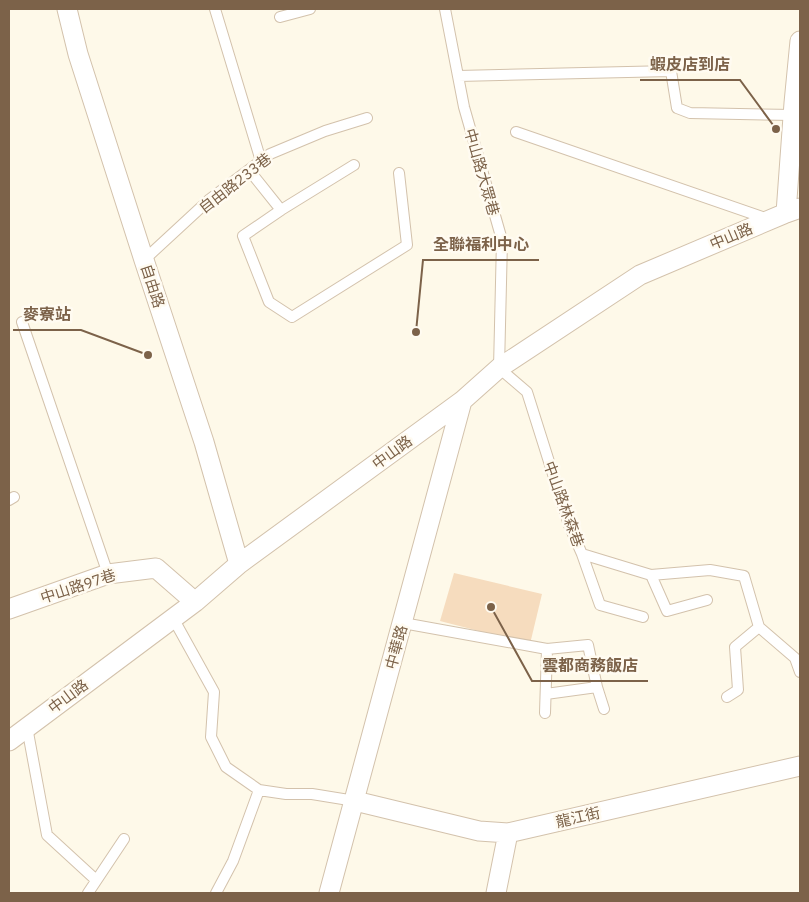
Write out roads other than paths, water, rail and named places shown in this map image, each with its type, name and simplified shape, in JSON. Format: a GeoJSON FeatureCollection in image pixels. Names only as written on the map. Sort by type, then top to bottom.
{"type":"FeatureCollection","features":[{"type":"Feature","properties":{"kind":"street","name":"自由路"},"geometry":{"type":"LineString","coordinates":[[67,9],[78,54],[204,442],[239,564]]}},
{"type":"Feature","properties":{"kind":"street"},"geometry":{"type":"LineString","coordinates":[[785,213],[800,41]]}},
{"type":"Feature","properties":{"kind":"street","name":"中山路"},"geometry":{"type":"LineString","coordinates":[[9,740],[195,602],[239,564],[462,401],[499,368],[640,275],[785,213]]}},
{"type":"Feature","properties":{"kind":"street","name":"中華路"},"geometry":{"type":"LineString","coordinates":[[330,893],[462,401]]}},
{"type":"Feature","properties":{"kind":"street","name":"中山路97巷"},"geometry":{"type":"LineString","coordinates":[[9,609],[108,574],[156,568],[195,602]]}},
{"type":"Feature","properties":{"kind":"street","name":"龍江街"},"geometry":{"type":"LineString","coordinates":[[355,801],[479,831],[508,833],[800,766]]}},
{"type":"Feature","properties":{"kind":"street"},"geometry":{"type":"LineString","coordinates":[[496,893],[508,833]]}},
{"type":"Feature","properties":{"kind":"lane"},"geometry":{"type":"LineString","coordinates":[[215,9],[261,161]]}},
{"type":"Feature","properties":{"kind":"lane"},"geometry":{"type":"LineString","coordinates":[[280,18],[310,9]]}},
{"type":"Feature","properties":{"kind":"lane","name":"中山路大眾巷"},"geometry":{"type":"LineString","coordinates":[[446,9],[464,107],[502,240],[499,368]]}},
{"type":"Feature","properties":{"kind":"lane"},"geometry":{"type":"LineString","coordinates":[[458,76],[672,72],[677,108],[690,113],[793,115]]}},
{"type":"Feature","properties":{"kind":"lane","name":"自由路233巷"},"geometry":{"type":"LineString","coordinates":[[144,260],[210,199],[270,154],[325,131],[367,118]]}},
{"type":"Feature","properties":{"kind":"lane"},"geometry":{"type":"LineString","coordinates":[[516,132],[785,213]]}},
{"type":"Feature","properties":{"kind":"lane"},"geometry":{"type":"LineString","coordinates":[[354,165],[243,236],[269,302],[292,317],[407,245],[399,173]]}},
{"type":"Feature","properties":{"kind":"lane"},"geometry":{"type":"LineString","coordinates":[[249,170],[281,210]]}},
{"type":"Feature","properties":{"kind":"lane"},"geometry":{"type":"LineString","coordinates":[[22,322],[108,574]]}},
{"type":"Feature","properties":{"kind":"lane","name":"中山路林森巷"},"geometry":{"type":"LineString","coordinates":[[499,368],[527,392],[569,525],[582,554],[651,575],[710,570],[744,576],[759,626]]}},
{"type":"Feature","properties":{"kind":"lane"},"geometry":{"type":"LineString","coordinates":[[582,554],[600,605],[643,616]]}},
{"type":"Feature","properties":{"kind":"lane"},"geometry":{"type":"LineString","coordinates":[[651,575],[667,611],[707,600]]}},
{"type":"Feature","properties":{"kind":"lane"},"geometry":{"type":"LineString","coordinates":[[173,618],[214,692],[211,737],[226,767],[259,790],[286,794],[312,794],[355,801]]}},
{"type":"Feature","properties":{"kind":"lane"},"geometry":{"type":"LineString","coordinates":[[403,623],[547,649],[588,645],[604,709]]}},
{"type":"Feature","properties":{"kind":"lane"},"geometry":{"type":"LineString","coordinates":[[727,698],[738,690],[735,647],[759,626],[795,658],[800,672]]}},
{"type":"Feature","properties":{"kind":"lane"},"geometry":{"type":"LineString","coordinates":[[545,713],[547,649]]}},
{"type":"Feature","properties":{"kind":"lane"},"geometry":{"type":"LineString","coordinates":[[546,694],[597,686]]}},
{"type":"Feature","properties":{"kind":"lane"},"geometry":{"type":"LineString","coordinates":[[27,727],[47,835],[96,880]]}},
{"type":"Feature","properties":{"kind":"lane"},"geometry":{"type":"LineString","coordinates":[[216,893],[233,861],[259,790]]}},
{"type":"Feature","properties":{"kind":"lane"},"geometry":{"type":"LineString","coordinates":[[88,893],[124,839]]}},
{"type":"Feature","properties":{"kind":"place","name":"蝦皮店到店"},"geometry":{"type":"Point","coordinates":[776,129]}},
{"type":"Feature","properties":{"kind":"place","name":"全聯福利中心"},"geometry":{"type":"Point","coordinates":[416,332]}},
{"type":"Feature","properties":{"kind":"place","name":"麥寮站"},"geometry":{"type":"Point","coordinates":[148,355]}},
{"type":"Feature","properties":{"kind":"place","name":"雲都商務飯店"},"geometry":{"type":"Point","coordinates":[491,607]}}]}
